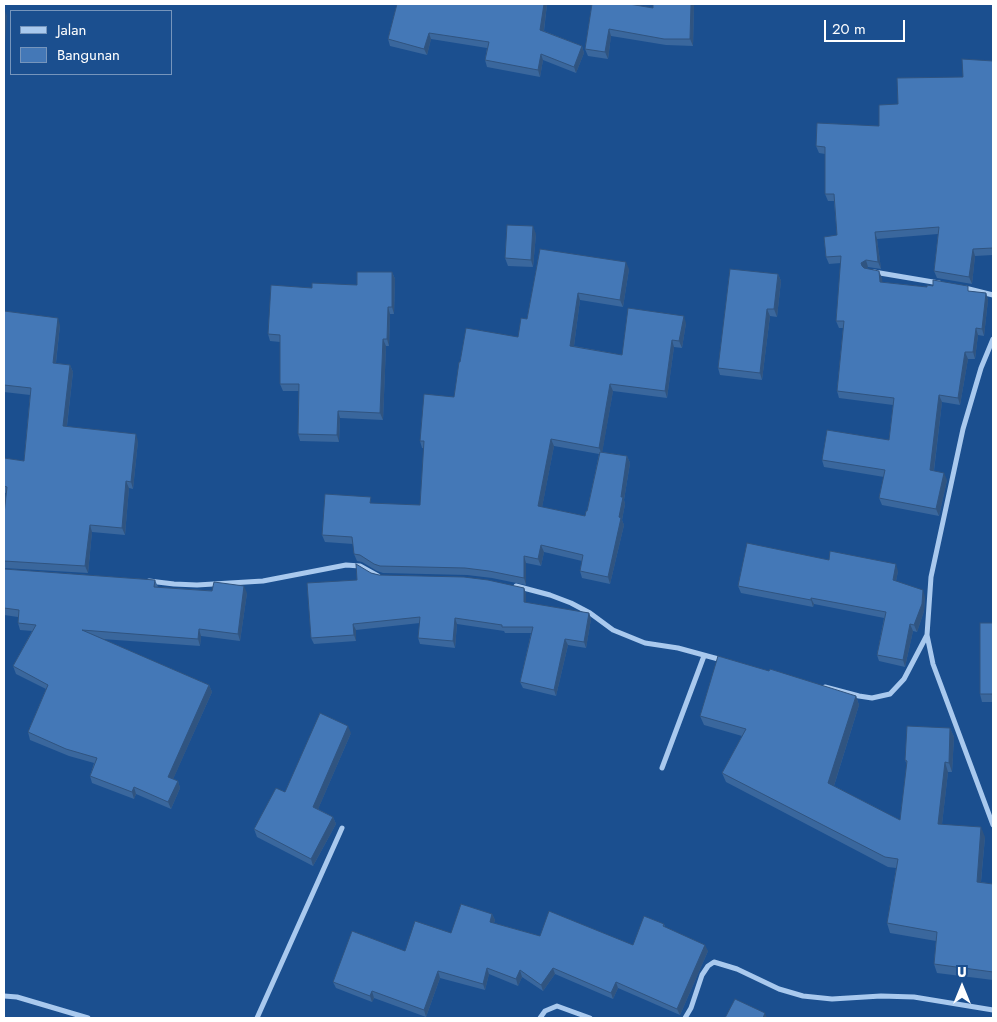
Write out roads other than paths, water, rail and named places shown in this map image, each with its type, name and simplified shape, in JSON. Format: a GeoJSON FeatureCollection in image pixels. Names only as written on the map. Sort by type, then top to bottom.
{"type":"FeatureCollection","features":[{"type":"Feature","properties":{"kind":"street"},"geometry":{"type":"LineString","coordinates":[[868,271],[943,284]]}},
{"type":"Feature","properties":{"kind":"street"},"geometry":{"type":"LineString","coordinates":[[959,287],[993,296]]}},
{"type":"Feature","properties":{"kind":"street"},"geometry":{"type":"LineString","coordinates":[[993,339],[981,368],[961,439],[931,577],[927,635],[933,664],[993,825]]}},
{"type":"Feature","properties":{"kind":"street"},"geometry":{"type":"LineString","coordinates":[[145,581],[197,585],[263,581],[346,565],[360,566],[382,577]]}},
{"type":"Feature","properties":{"kind":"street"},"geometry":{"type":"LineString","coordinates":[[508,585],[550,595],[572,603],[590,612],[613,630],[645,643],[678,648],[732,663]]}},
{"type":"Feature","properties":{"kind":"street"},"geometry":{"type":"LineString","coordinates":[[823,686],[872,698],[890,694],[904,679],[927,635]]}},
{"type":"Feature","properties":{"kind":"street"},"geometry":{"type":"LineString","coordinates":[[662,768],[704,656]]}},
{"type":"Feature","properties":{"kind":"street"},"geometry":{"type":"LineString","coordinates":[[257,1018],[342,828]]}},
{"type":"Feature","properties":{"kind":"street"},"geometry":{"type":"LineString","coordinates":[[685,1018],[702,975],[708,966],[714,962],[737,968],[779,989],[803,996],[832,999],[881,996],[914,997],[993,1010]]}},
{"type":"Feature","properties":{"kind":"street"},"geometry":{"type":"LineString","coordinates":[[4,996],[17,997],[88,1018]]}},
{"type":"Feature","properties":{"kind":"street"},"geometry":{"type":"LineString","coordinates":[[540,1018],[545,1011],[557,1006],[590,1018]]}}]}
